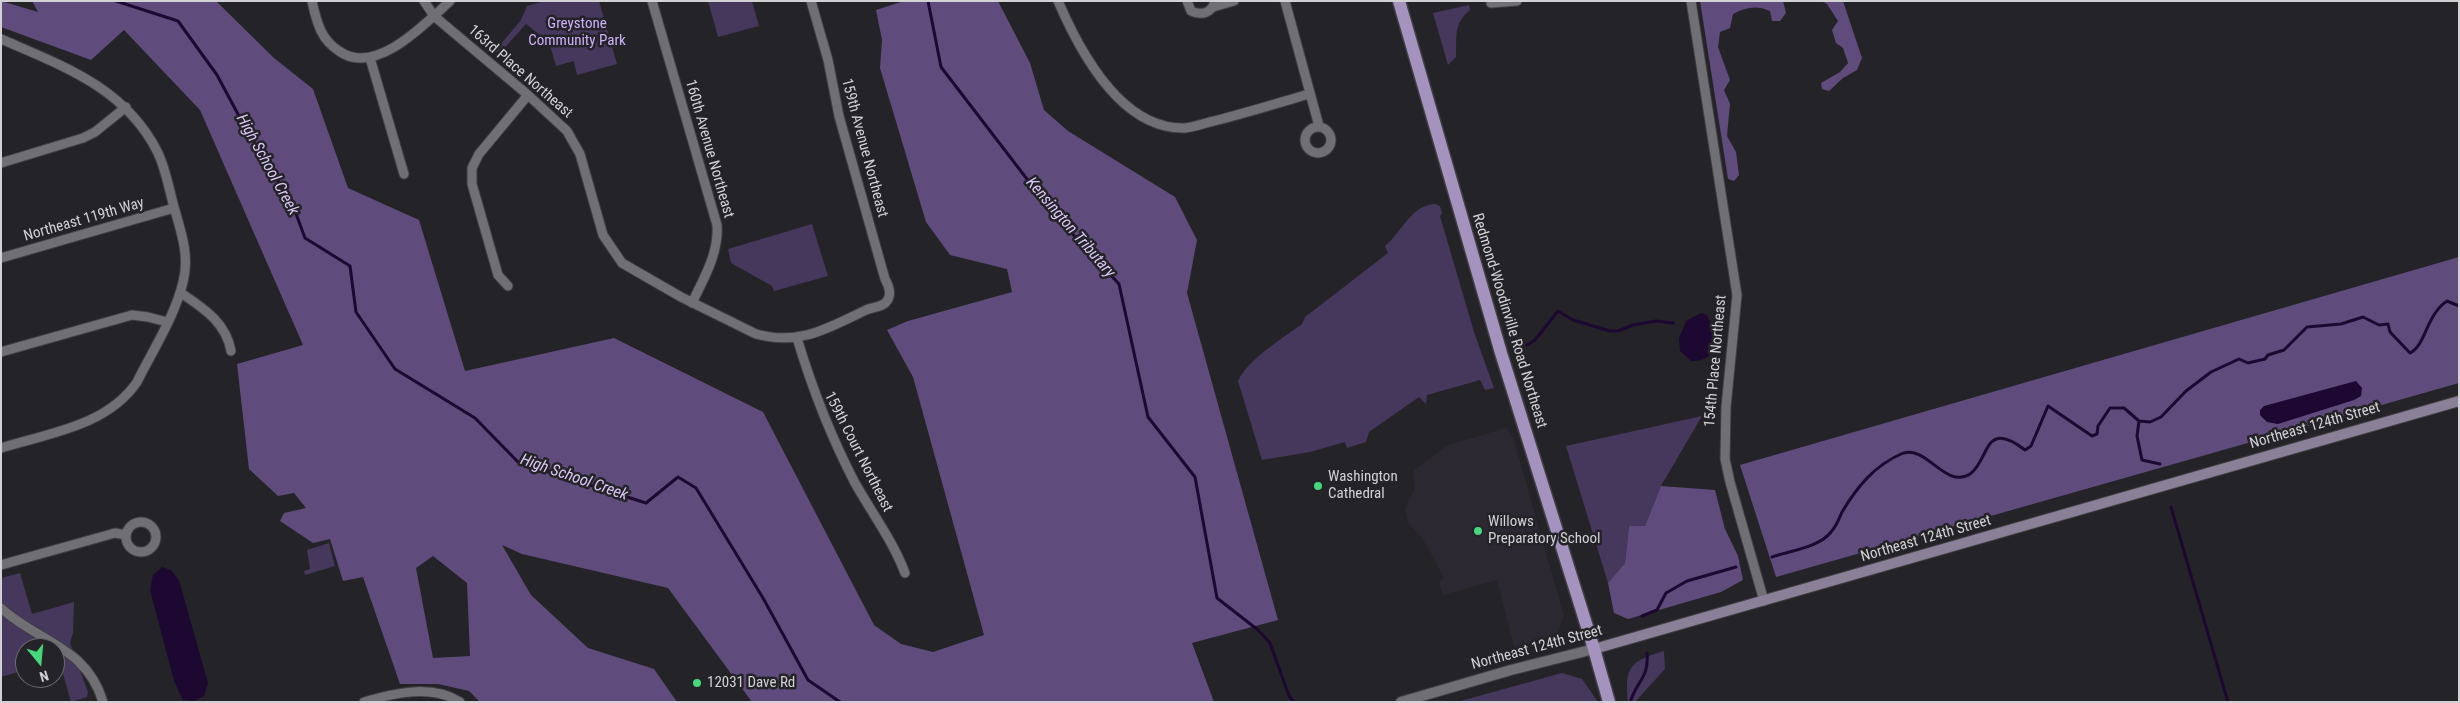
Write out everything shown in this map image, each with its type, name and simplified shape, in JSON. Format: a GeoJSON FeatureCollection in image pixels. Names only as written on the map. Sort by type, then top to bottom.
{"type":"FeatureCollection","features":[{"type":"Feature","properties":{"kind":"main road","name":"Redmond-Woodinville Road Northeast"},"geometry":{"type":"LineString","coordinates":[[1399,1],[1500,353],[1609,702]]}},
{"type":"Feature","properties":{"kind":"main road","name":"Northeast 124th Street"},"geometry":{"type":"LineString","coordinates":[[1594,649],[2459,401]]}},
{"type":"Feature","properties":{"kind":"street"},"geometry":{"type":"LineString","coordinates":[[312,1],[321,32],[332,46],[344,55],[370,58],[384,53],[434,16],[450,1]]}},
{"type":"Feature","properties":{"kind":"street","name":"163rd Place Northeast"},"geometry":{"type":"LineString","coordinates":[[424,1],[434,16],[528,95],[567,131],[580,154],[603,235],[622,263],[692,302],[756,334],[768,337],[797,338],[826,330],[887,301]]}},
{"type":"Feature","properties":{"kind":"street","name":"160th Avenue Northeast"},"geometry":{"type":"LineString","coordinates":[[652,1],[717,225],[717,239],[710,266],[692,302]]}},
{"type":"Feature","properties":{"kind":"street","name":"159th Avenue Northeast"},"geometry":{"type":"LineString","coordinates":[[811,1],[828,60],[839,116],[890,288],[887,301]]}},
{"type":"Feature","properties":{"kind":"street"},"geometry":{"type":"LineString","coordinates":[[1058,1],[1069,28],[1111,90],[1127,108],[1151,122],[1186,128],[1310,94]]}},
{"type":"Feature","properties":{"kind":"street"},"geometry":{"type":"LineString","coordinates":[[1187,1],[1191,11],[1197,14],[1209,11],[1214,4],[1234,1]]}},
{"type":"Feature","properties":{"kind":"street"},"geometry":{"type":"LineString","coordinates":[[1285,1],[1319,126]]}},
{"type":"Feature","properties":{"kind":"street"},"geometry":{"type":"LineString","coordinates":[[1490,3],[1517,1]]}},
{"type":"Feature","properties":{"kind":"street","name":"154th Place Northeast"},"geometry":{"type":"LineString","coordinates":[[1691,1],[1737,295],[1726,407],[1725,459],[1764,601]]}},
{"type":"Feature","properties":{"kind":"street"},"geometry":{"type":"LineString","coordinates":[[1,40],[70,68],[108,91],[126,107],[157,152],[184,245],[186,261],[180,293],[167,322],[132,388],[118,404],[106,412],[77,425],[1,448]]}},
{"type":"Feature","properties":{"kind":"street"},"geometry":{"type":"LineString","coordinates":[[370,58],[404,174]]}},
{"type":"Feature","properties":{"kind":"street"},"geometry":{"type":"LineString","coordinates":[[508,286],[498,275],[472,184],[472,168],[479,154],[528,95]]}},
{"type":"Feature","properties":{"kind":"street"},"geometry":{"type":"LineString","coordinates":[[1,163],[83,138],[95,132],[126,107]]}},
{"type":"Feature","properties":{"kind":"street","name":"Northeast 119th Way"},"geometry":{"type":"LineString","coordinates":[[1,258],[174,208]]}},
{"type":"Feature","properties":{"kind":"street"},"geometry":{"type":"LineString","coordinates":[[180,293],[204,309],[221,325],[229,339],[230,351]]}},
{"type":"Feature","properties":{"kind":"street"},"geometry":{"type":"LineString","coordinates":[[1,352],[132,315],[167,322]]}},
{"type":"Feature","properties":{"kind":"street","name":"159th Court Northeast"},"geometry":{"type":"LineString","coordinates":[[797,338],[814,395],[855,483],[900,558],[905,573]]}},
{"type":"Feature","properties":{"kind":"street"},"geometry":{"type":"LineString","coordinates":[[1,565],[114,533],[126,535]]}},
{"type":"Feature","properties":{"kind":"street"},"geometry":{"type":"LineString","coordinates":[[1,608],[81,662],[94,680],[103,702]]}},
{"type":"Feature","properties":{"kind":"street","name":"Northeast 124th Street"},"geometry":{"type":"LineString","coordinates":[[1401,702],[1511,670],[1594,649]]}},
{"type":"Feature","properties":{"kind":"street"},"geometry":{"type":"LineString","coordinates":[[364,702],[394,693],[414,692],[444,696],[460,702]]}},
{"type":"Feature","properties":{"kind":"shaded area"},"geometry":{"type":"Polygon","coordinates":[[[1,1],[38,12],[32,1],[216,1],[274,58],[313,89],[348,188],[419,220],[465,371],[614,338],[763,412],[874,625],[901,644],[933,652],[984,635],[913,377],[887,330],[908,321],[1012,292],[1007,269],[950,255],[926,222],[880,68],[882,40],[876,10],[904,1],[998,1],[1030,63],[1044,110],[1068,131],[1175,197],[1197,240],[1187,293],[1278,620],[1192,643],[1214,702],[752,702],[668,588],[522,554],[502,545],[531,595],[588,648],[654,669],[677,702],[480,702],[469,691],[438,684],[400,684],[363,577],[343,581],[330,539],[313,543],[280,521],[284,513],[306,508],[294,493],[278,496],[249,469],[237,364],[303,345],[200,110],[124,30],[91,60],[1,27],[1,1]],[[433,556],[416,568],[433,658],[470,656],[467,583],[433,556]]]}},
{"type":"Feature","properties":{"kind":"shaded area"},"geometry":{"type":"Polygon","coordinates":[[[1700,1],[1783,1],[1786,13],[1780,21],[1772,21],[1770,11],[1756,7],[1747,8],[1733,14],[1730,28],[1720,32],[1718,47],[1730,80],[1724,90],[1730,104],[1727,136],[1736,152],[1739,175],[1734,181],[1728,179],[1700,1]]]}},
{"type":"Feature","properties":{"kind":"shaded area"},"geometry":{"type":"Polygon","coordinates":[[[1822,1],[1843,1],[1862,58],[1857,70],[1843,78],[1829,91],[1822,89],[1821,83],[1840,72],[1848,63],[1843,48],[1836,43],[1832,30],[1838,21],[1827,4],[1822,1]]]}},
{"type":"Feature","properties":{"kind":"shaded area"},"geometry":{"type":"Polygon","coordinates":[[[2459,257],[2459,383],[1776,577],[1740,465],[2459,257]]]}},
{"type":"Feature","properties":{"kind":"shaded area"},"geometry":{"type":"Polygon","coordinates":[[[1701,313],[1707,315],[1712,325],[1715,326],[1717,333],[1716,346],[1705,359],[1691,361],[1680,351],[1679,338],[1686,321],[1701,313]]]}},
{"type":"Feature","properties":{"kind":"shaded area"},"geometry":{"type":"Polygon","coordinates":[[[2356,381],[2362,388],[2361,396],[2354,400],[2278,424],[2267,422],[2260,415],[2260,410],[2264,406],[2356,381]]]}},
{"type":"Feature","properties":{"kind":"shaded area","name":"Willows Preparatory School"},"geometry":{"type":"Polygon","coordinates":[[[1506,428],[1513,437],[1564,616],[1558,631],[1551,637],[1514,647],[1497,580],[1443,595],[1439,582],[1444,578],[1423,539],[1408,523],[1405,509],[1415,488],[1413,471],[1448,445],[1506,428]]]}},
{"type":"Feature","properties":{"kind":"shaded area"},"geometry":{"type":"Polygon","coordinates":[[[1661,486],[1715,490],[1725,529],[1738,556],[1743,580],[1721,592],[1628,619],[1614,613],[1608,583],[1625,563],[1629,526],[1645,526],[1661,486]]]}},
{"type":"Feature","properties":{"kind":"shaded area"},"geometry":{"type":"Polygon","coordinates":[[[162,567],[171,570],[179,580],[208,683],[204,696],[194,701],[183,700],[174,681],[150,590],[153,575],[162,567]]]}},
{"type":"Feature","properties":{"kind":"green space","name":"Greystone Community Park"},"geometry":{"type":"Polygon","coordinates":[[[544,1],[599,1],[617,64],[577,75],[574,61],[556,66],[549,42],[526,24],[499,54],[495,51],[521,20],[527,6],[544,1]]]}},
{"type":"Feature","properties":{"kind":"green space"},"geometry":{"type":"Polygon","coordinates":[[[708,1],[752,1],[759,26],[718,37],[708,1]]]}},
{"type":"Feature","properties":{"kind":"green space"},"geometry":{"type":"Polygon","coordinates":[[[1469,5],[1470,10],[1458,26],[1456,57],[1448,65],[1433,13],[1469,5]]]}},
{"type":"Feature","properties":{"kind":"green space"},"geometry":{"type":"Polygon","coordinates":[[[1435,204],[1440,206],[1442,213],[1440,216],[1474,332],[1494,388],[1485,390],[1480,380],[1427,395],[1426,404],[1419,397],[1369,432],[1366,442],[1347,448],[1345,442],[1310,452],[1262,460],[1238,381],[1243,373],[1267,349],[1302,324],[1305,317],[1388,253],[1385,246],[1413,214],[1419,209],[1435,204]]]}},
{"type":"Feature","properties":{"kind":"green space"},"geometry":{"type":"Polygon","coordinates":[[[812,224],[828,276],[774,291],[772,286],[731,263],[728,249],[812,224]]]}},
{"type":"Feature","properties":{"kind":"green space"},"geometry":{"type":"Polygon","coordinates":[[[1702,416],[1661,486],[1645,526],[1629,526],[1625,563],[1608,583],[1566,446],[1702,416]]]}},
{"type":"Feature","properties":{"kind":"green space"},"geometry":{"type":"Polygon","coordinates":[[[329,543],[335,566],[305,575],[304,571],[310,569],[307,550],[329,543]]]}},
{"type":"Feature","properties":{"kind":"green space"},"geometry":{"type":"Polygon","coordinates":[[[20,573],[32,614],[74,602],[73,633],[70,643],[88,692],[87,697],[71,702],[65,681],[65,638],[15,638],[15,673],[1,677],[1,578],[20,573]]]}},
{"type":"Feature","properties":{"kind":"green space"},"geometry":{"type":"Polygon","coordinates":[[[1664,651],[1665,669],[1635,702],[1628,702],[1627,680],[1632,667],[1644,658],[1664,651]]]}},
{"type":"Feature","properties":{"kind":"green space"},"geometry":{"type":"Polygon","coordinates":[[[1562,673],[1582,679],[1598,702],[1457,702],[1562,673]]]}},
{"type":"Feature","properties":{"kind":"waterway","name":"High School Creek"},"geometry":{"type":"LineString","coordinates":[[116,1],[178,21],[217,75],[247,131],[292,203],[305,238],[350,266],[356,312],[395,369],[475,418],[518,462],[646,503],[678,477],[696,488],[763,598],[808,680],[840,702]]}},
{"type":"Feature","properties":{"kind":"waterway","name":"Kensington Tributary"},"geometry":{"type":"LineString","coordinates":[[928,1],[941,67],[1053,213],[1119,284],[1148,417],[1195,477],[1217,598],[1258,630],[1270,643],[1289,696],[1294,702]]}},
{"type":"Feature","properties":{"kind":"waterway","name":"High School Creek"},"geometry":{"type":"LineString","coordinates":[[1772,557],[1804,548],[1826,537],[1834,528],[1854,494],[1867,478],[1882,465],[1901,454],[1910,452],[1919,455],[1944,472],[1952,476],[1961,477],[1970,474],[1976,468],[1989,445],[1994,440],[2002,438],[2011,441],[2025,450],[2031,446],[2048,406],[2092,436],[2097,434],[2098,426],[2110,408],[2124,408],[2139,421],[2150,422],[2161,417],[2186,391],[2211,372],[2239,359],[2248,363],[2265,359],[2268,355],[2284,350],[2307,327],[2341,324],[2363,317],[2379,325],[2388,324],[2390,332],[2410,353],[2420,343],[2430,321],[2440,307],[2447,301],[2459,306]]}},
{"type":"Feature","properties":{"kind":"waterway"},"geometry":{"type":"LineString","coordinates":[[1527,345],[1535,340],[1558,311],[1573,320],[1610,331],[1618,331],[1633,325],[1656,321],[1673,323]]}},
{"type":"Feature","properties":{"kind":"waterway"},"geometry":{"type":"LineString","coordinates":[[2139,421],[2137,436],[2142,460],[2160,464]]}},
{"type":"Feature","properties":{"kind":"waterway"},"geometry":{"type":"LineString","coordinates":[[2171,507],[2228,702]]}},
{"type":"Feature","properties":{"kind":"waterway","name":"High School Creek"},"geometry":{"type":"LineString","coordinates":[[1642,616],[1657,610],[1666,593],[1687,581],[1736,567]]}},
{"type":"Feature","properties":{"kind":"waterway","name":"High School Creek"},"geometry":{"type":"LineString","coordinates":[[1631,700],[1645,673],[1647,653]]}},
{"type":"Feature","properties":{"kind":"place","name":"Washington Cathedral"},"geometry":{"type":"Point","coordinates":[1318,486]}},
{"type":"Feature","properties":{"kind":"place","name":"Willows Preparatory School"},"geometry":{"type":"Point","coordinates":[1478,531]}},
{"type":"Feature","properties":{"kind":"place","name":"12031 Dave Rd"},"geometry":{"type":"Point","coordinates":[697,683]}}]}
